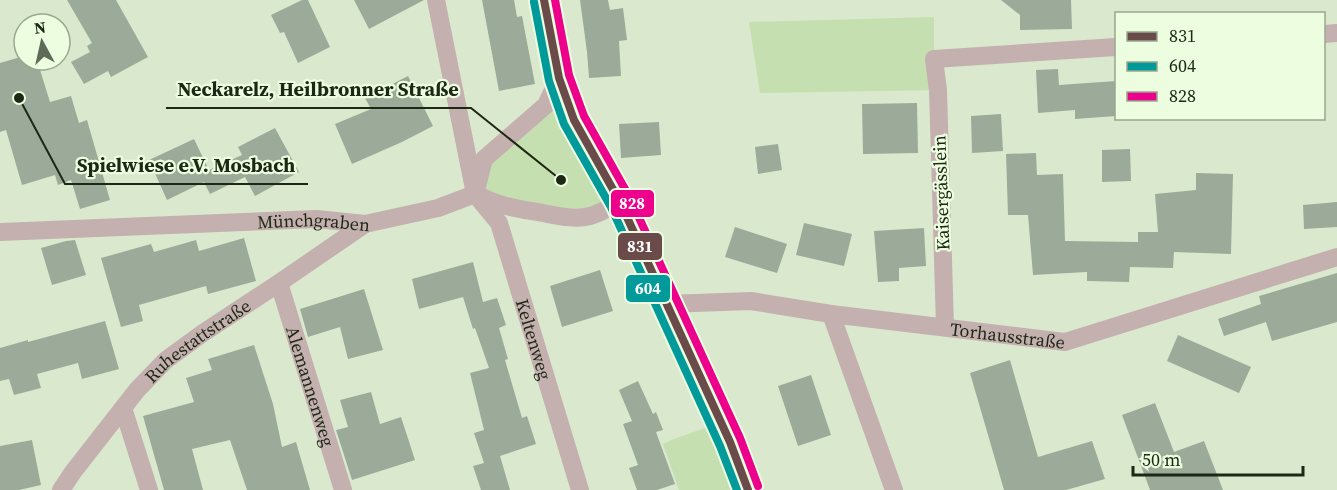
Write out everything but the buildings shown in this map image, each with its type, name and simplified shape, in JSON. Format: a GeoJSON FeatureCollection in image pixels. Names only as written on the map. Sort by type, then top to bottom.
{"type":"FeatureCollection","features":[{"type":"Feature","properties":{"kind":"street"},"geometry":{"type":"LineString","coordinates":[[436,0],[476,194]]}},
{"type":"Feature","properties":{"kind":"street"},"geometry":{"type":"LineString","coordinates":[[544,0],[559,78],[574,120],[621,202],[730,442],[748,490]]}},
{"type":"Feature","properties":{"kind":"street","name":"Kaisergässlein"},"geometry":{"type":"LineString","coordinates":[[945,327],[938,99],[934,59],[1115,47]]}},
{"type":"Feature","properties":{"kind":"street"},"geometry":{"type":"LineString","coordinates":[[476,194],[484,159],[546,105],[559,78]]}},
{"type":"Feature","properties":{"kind":"street"},"geometry":{"type":"LineString","coordinates":[[476,194],[491,202],[515,209],[578,218],[591,216],[621,202]]}},
{"type":"Feature","properties":{"kind":"street","name":"Münchgraben"},"geometry":{"type":"LineString","coordinates":[[0,232],[317,219],[365,224],[438,208],[476,194]]}},
{"type":"Feature","properties":{"kind":"street","name":"Keltenweg"},"geometry":{"type":"LineString","coordinates":[[476,194],[499,223],[580,490]]}},
{"type":"Feature","properties":{"kind":"street","name":"Ruhestattstraße"},"geometry":{"type":"LineString","coordinates":[[61,490],[137,390],[166,360],[365,224]]}},
{"type":"Feature","properties":{"kind":"street","name":"Torhausstraße"},"geometry":{"type":"LineString","coordinates":[[666,304],[751,300],[831,314],[1065,342],[1337,257]]}},
{"type":"Feature","properties":{"kind":"street","name":"Alemannenweg"},"geometry":{"type":"LineString","coordinates":[[279,283],[343,490]]}},
{"type":"Feature","properties":{"kind":"street"},"geometry":{"type":"LineString","coordinates":[[831,314],[894,490]]}},
{"type":"Feature","properties":{"kind":"street"},"geometry":{"type":"LineString","coordinates":[[123,408],[149,490]]}},
{"type":"Feature","properties":{"kind":"green space"},"geometry":{"type":"Polygon","coordinates":[[[934,17],[934,59],[938,90],[760,93],[749,22],[934,17]]]}},
{"type":"Feature","properties":{"kind":"green space"},"geometry":{"type":"Polygon","coordinates":[[[559,78],[620,202],[591,216],[475,194],[484,159],[559,78]]]}},
{"type":"Feature","properties":{"kind":"green space"},"geometry":{"type":"Polygon","coordinates":[[[708,427],[731,490],[679,490],[663,444],[708,427]]]}},
{"type":"Feature","properties":{"kind":"transit line","name":"831"},"geometry":{"type":"LineString","coordinates":[[544,0],[559,78],[574,120],[620,202],[730,442],[748,490]]}},
{"type":"Feature","properties":{"kind":"transit line","name":"828"},"geometry":{"type":"LineString","coordinates":[[555,0],[569,75],[584,116],[630,198],[740,438],[758,486]]}},
{"type":"Feature","properties":{"kind":"transit line","name":"604"},"geometry":{"type":"LineString","coordinates":[[534,2],[549,81],[564,124],[611,207],[720,446],[737,490]]}},
{"type":"Feature","properties":{"kind":"place","name":"Spielwiese e.V. Mosbach"},"geometry":{"type":"Point","coordinates":[19,98]}},
{"type":"Feature","properties":{"kind":"place","name":"Neckarelz, Heilbronner Straße"},"geometry":{"type":"Point","coordinates":[561,180]}}]}
